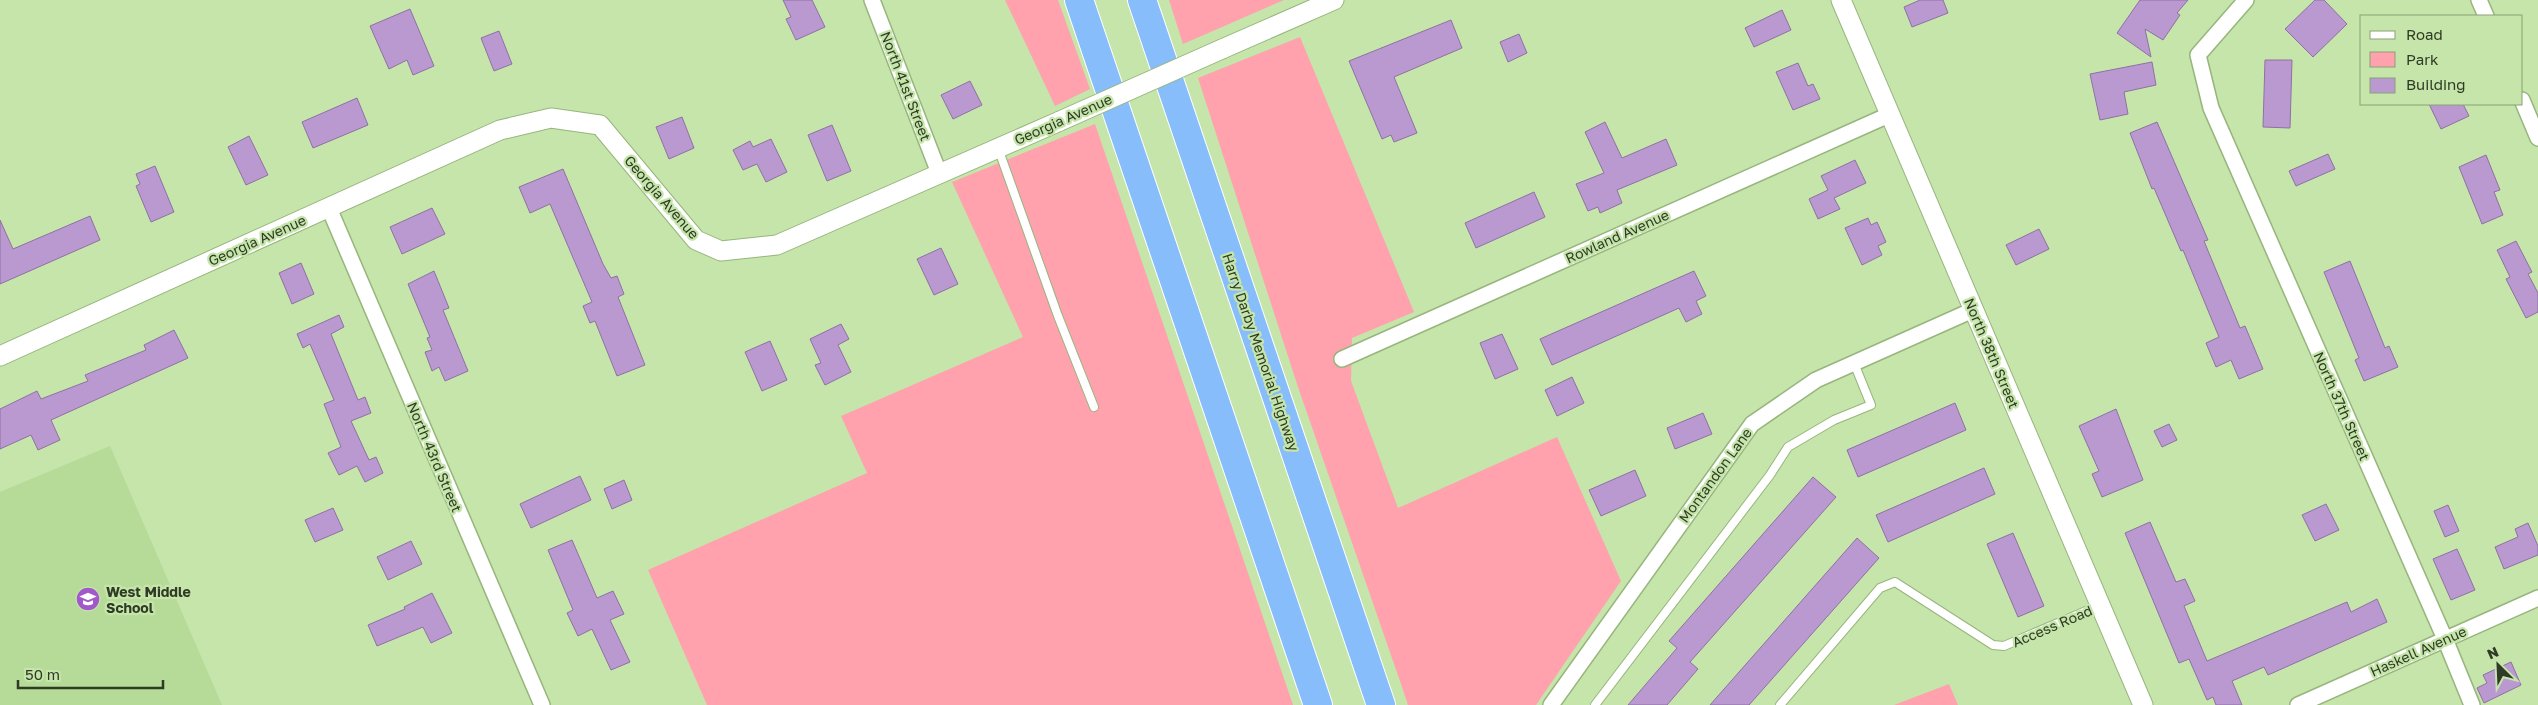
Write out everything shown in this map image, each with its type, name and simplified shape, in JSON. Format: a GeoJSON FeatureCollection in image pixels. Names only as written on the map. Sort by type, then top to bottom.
{"type":"FeatureCollection","features":[{"type":"Feature","properties":{"kind":"highway"},"geometry":{"type":"LineString","coordinates":[[1079,0],[1318,705]]}},
{"type":"Feature","properties":{"kind":"highway","name":"Harry Darby Memorial Highway"},"geometry":{"type":"LineString","coordinates":[[1142,0],[1381,705]]}},
{"type":"Feature","properties":{"kind":"street","name":"North 41st Street"},"geometry":{"type":"LineString","coordinates":[[872,0],[940,173]]}},
{"type":"Feature","properties":{"kind":"street","name":"Georgia Avenue"},"geometry":{"type":"LineString","coordinates":[[0,356],[500,130],[551,118],[600,125],[696,240],[721,251],[777,245],[1334,0]]}},
{"type":"Feature","properties":{"kind":"street","name":"North 38th Street"},"geometry":{"type":"LineString","coordinates":[[1841,0],[2143,705]]}},
{"type":"Feature","properties":{"kind":"street","name":"North 37th Street"},"geometry":{"type":"LineString","coordinates":[[2246,0],[2198,55],[2211,108],[2445,639],[2472,705]]}},
{"type":"Feature","properties":{"kind":"street"},"geometry":{"type":"LineString","coordinates":[[2479,0],[2486,15]]}},
{"type":"Feature","properties":{"kind":"street"},"geometry":{"type":"LineString","coordinates":[[2523,102],[2538,138]]}},
{"type":"Feature","properties":{"kind":"street","name":"Rowland Avenue"},"geometry":{"type":"LineString","coordinates":[[1342,359],[1891,114]]}},
{"type":"Feature","properties":{"kind":"street","name":"North 43rd Street"},"geometry":{"type":"LineString","coordinates":[[329,208],[542,705]]}},
{"type":"Feature","properties":{"kind":"street","name":"Montandon Lane"},"geometry":{"type":"LineString","coordinates":[[1555,704],[1752,424],[1816,380],[1973,310]]}},
{"type":"Feature","properties":{"kind":"street","name":"Haskell Avenue"},"geometry":{"type":"LineString","coordinates":[[2298,705],[2538,598]]}},
{"type":"Feature","properties":{"kind":"lane"},"geometry":{"type":"LineString","coordinates":[[998,148],[1058,316],[1094,407]]}},
{"type":"Feature","properties":{"kind":"lane"},"geometry":{"type":"LineString","coordinates":[[1595,705],[1764,483],[1788,447],[1834,420],[1871,405],[1854,362]]}},
{"type":"Feature","properties":{"kind":"lane","name":"Access Road"},"geometry":{"type":"LineString","coordinates":[[1780,705],[1880,588],[1895,582],[1993,645],[2004,646],[2100,605]]}},
{"type":"Feature","properties":{"kind":"shaded area","name":"West Middle School"},"geometry":{"type":"Polygon","coordinates":[[[110,446],[222,705],[0,705],[0,492],[110,446]]]}},
{"type":"Feature","properties":{"kind":"green space"},"geometry":{"type":"Polygon","coordinates":[[[1005,0],[1058,0],[1090,89],[1055,106],[1005,0]]]}},
{"type":"Feature","properties":{"kind":"green space"},"geometry":{"type":"Polygon","coordinates":[[[1169,0],[1284,0],[1183,44],[1169,0]]]}},
{"type":"Feature","properties":{"kind":"green space"},"geometry":{"type":"Polygon","coordinates":[[[1300,37],[1414,312],[1352,338],[1351,381],[1398,508],[1557,437],[1621,581],[1536,705],[1408,705],[1298,387],[1198,78],[1300,37]]]}},
{"type":"Feature","properties":{"kind":"green space"},"geometry":{"type":"Polygon","coordinates":[[[1095,124],[1293,705],[707,705],[648,570],[867,473],[841,416],[1023,337],[952,182],[1095,124]]]}},
{"type":"Feature","properties":{"kind":"green space"},"geometry":{"type":"Polygon","coordinates":[[[1949,684],[1958,705],[1894,705],[1949,684]]]}},
{"type":"Feature","properties":{"kind":"building"},"geometry":{"type":"Polygon","coordinates":[[[783,0],[812,0],[825,27],[796,40],[786,19],[791,17],[783,0]]]}},
{"type":"Feature","properties":{"kind":"building"},"geometry":{"type":"Polygon","coordinates":[[[1920,0],[1943,0],[1948,13],[1912,27],[1904,7],[1920,0]]]}},
{"type":"Feature","properties":{"kind":"building"},"geometry":{"type":"Polygon","coordinates":[[[2140,0],[2188,0],[2177,13],[2180,15],[2163,40],[2145,29],[2151,57],[2117,33],[2140,0]]]}},
{"type":"Feature","properties":{"kind":"building"},"geometry":{"type":"Polygon","coordinates":[[[2315,0],[2324,0],[2347,24],[2313,57],[2285,29],[2315,0]]]}},
{"type":"Feature","properties":{"kind":"building"},"geometry":{"type":"Polygon","coordinates":[[[410,9],[434,66],[413,75],[407,60],[389,69],[370,26],[410,9]]]}},
{"type":"Feature","properties":{"kind":"building"},"geometry":{"type":"Polygon","coordinates":[[[1782,10],[1791,30],[1754,47],[1745,28],[1782,10]]]}},
{"type":"Feature","properties":{"kind":"building"},"geometry":{"type":"Polygon","coordinates":[[[1451,20],[1462,48],[1394,77],[1417,133],[1394,142],[1391,135],[1382,139],[1349,61],[1451,20]]]}},
{"type":"Feature","properties":{"kind":"building"},"geometry":{"type":"Polygon","coordinates":[[[499,31],[512,64],[494,71],[481,38],[499,31]]]}},
{"type":"Feature","properties":{"kind":"building"},"geometry":{"type":"Polygon","coordinates":[[[1519,34],[1527,53],[1508,62],[1500,42],[1519,34]]]}},
{"type":"Feature","properties":{"kind":"building"},"geometry":{"type":"Polygon","coordinates":[[[2265,60],[2292,60],[2290,128],[2263,127],[2265,60]]]}},
{"type":"Feature","properties":{"kind":"building"},"geometry":{"type":"Polygon","coordinates":[[[2152,62],[2156,85],[2124,92],[2128,114],[2100,120],[2090,74],[2152,62]]]}},
{"type":"Feature","properties":{"kind":"building"},"geometry":{"type":"Polygon","coordinates":[[[1798,63],[1808,86],[1813,84],[1820,99],[1793,110],[1776,72],[1798,63]]]}},
{"type":"Feature","properties":{"kind":"building"},"geometry":{"type":"Polygon","coordinates":[[[970,81],[982,105],[953,119],[941,95],[970,81]]]}},
{"type":"Feature","properties":{"kind":"building"},"geometry":{"type":"Polygon","coordinates":[[[357,98],[368,125],[313,148],[302,122],[357,98]]]}},
{"type":"Feature","properties":{"kind":"building"},"geometry":{"type":"Polygon","coordinates":[[[2429,105],[2464,105],[2469,116],[2441,129],[2429,105]]]}},
{"type":"Feature","properties":{"kind":"building"},"geometry":{"type":"Polygon","coordinates":[[[682,117],[694,148],[669,159],[656,127],[682,117]]]}},
{"type":"Feature","properties":{"kind":"building"},"geometry":{"type":"Polygon","coordinates":[[[1605,122],[1622,158],[1666,139],[1677,165],[1617,190],[1622,203],[1600,213],[1598,207],[1588,211],[1576,184],[1604,173],[1585,132],[1605,122]]]}},
{"type":"Feature","properties":{"kind":"building"},"geometry":{"type":"Polygon","coordinates":[[[2157,122],[2208,240],[2204,241],[2240,328],[2245,326],[2263,369],[2239,379],[2231,360],[2216,367],[2206,343],[2219,337],[2183,250],[2181,251],[2154,188],[2152,189],[2130,133],[2157,122]]]}},
{"type":"Feature","properties":{"kind":"building"},"geometry":{"type":"Polygon","coordinates":[[[832,125],[851,171],[827,181],[808,135],[832,125]]]}},
{"type":"Feature","properties":{"kind":"building"},"geometry":{"type":"Polygon","coordinates":[[[249,136],[268,175],[246,185],[228,147],[249,136]]]}},
{"type":"Feature","properties":{"kind":"building"},"geometry":{"type":"Polygon","coordinates":[[[771,139],[787,172],[766,182],[757,164],[743,170],[733,150],[750,141],[753,147],[771,139]]]}},
{"type":"Feature","properties":{"kind":"building"},"geometry":{"type":"Polygon","coordinates":[[[2328,154],[2335,169],[2296,186],[2289,171],[2328,154]]]}},
{"type":"Feature","properties":{"kind":"building"},"geometry":{"type":"Polygon","coordinates":[[[2486,155],[2500,190],[2494,192],[2503,215],[2482,224],[2459,167],[2486,155]]]}},
{"type":"Feature","properties":{"kind":"building"},"geometry":{"type":"Polygon","coordinates":[[[1855,160],[1866,183],[1834,198],[1840,209],[1818,219],[1809,199],[1828,190],[1821,176],[1855,160]]]}},
{"type":"Feature","properties":{"kind":"building"},"geometry":{"type":"Polygon","coordinates":[[[155,166],[174,212],[151,222],[136,186],[140,184],[136,174],[155,166]]]}},
{"type":"Feature","properties":{"kind":"building"},"geometry":{"type":"Polygon","coordinates":[[[563,169],[603,264],[611,278],[617,276],[624,294],[618,297],[645,365],[617,376],[595,321],[590,323],[583,306],[592,302],[550,204],[530,213],[519,187],[563,169]]]}},
{"type":"Feature","properties":{"kind":"building"},"geometry":{"type":"Polygon","coordinates":[[[1534,192],[1545,217],[1476,248],[1465,223],[1534,192]]]}},
{"type":"Feature","properties":{"kind":"building"},"geometry":{"type":"Polygon","coordinates":[[[432,208],[445,234],[402,254],[390,227],[432,208]]]}},
{"type":"Feature","properties":{"kind":"building"},"geometry":{"type":"Polygon","coordinates":[[[90,216],[100,240],[0,284],[0,220],[13,249],[90,216]]]}},
{"type":"Feature","properties":{"kind":"building"},"geometry":{"type":"Polygon","coordinates":[[[1868,218],[1871,225],[1877,222],[1886,242],[1878,246],[1882,255],[1862,265],[1845,228],[1868,218]]]}},
{"type":"Feature","properties":{"kind":"building"},"geometry":{"type":"Polygon","coordinates":[[[2039,229],[2049,249],[2016,265],[2006,245],[2039,229]]]}},
{"type":"Feature","properties":{"kind":"building"},"geometry":{"type":"Polygon","coordinates":[[[2516,241],[2532,272],[2528,274],[2538,293],[2538,312],[2526,318],[2506,279],[2510,277],[2497,250],[2516,241]]]}},
{"type":"Feature","properties":{"kind":"building"},"geometry":{"type":"Polygon","coordinates":[[[941,248],[958,284],[934,295],[917,259],[941,248]]]}},
{"type":"Feature","properties":{"kind":"building"},"geometry":{"type":"Polygon","coordinates":[[[2350,261],[2385,348],[2389,346],[2398,367],[2364,381],[2355,360],[2359,358],[2324,272],[2350,261]]]}},
{"type":"Feature","properties":{"kind":"building"},"geometry":{"type":"Polygon","coordinates":[[[301,263],[314,294],[292,304],[279,273],[301,263]]]}},
{"type":"Feature","properties":{"kind":"building"},"geometry":{"type":"Polygon","coordinates":[[[434,271],[449,308],[443,310],[468,371],[445,381],[439,367],[432,371],[425,352],[432,350],[427,338],[430,337],[408,284],[434,271]]]}},
{"type":"Feature","properties":{"kind":"building"},"geometry":{"type":"Polygon","coordinates":[[[1694,271],[1706,296],[1696,301],[1702,314],[1686,322],[1679,308],[1552,365],[1540,339],[1694,271]]]}},
{"type":"Feature","properties":{"kind":"building"},"geometry":{"type":"Polygon","coordinates":[[[339,315],[344,327],[331,334],[358,400],[365,397],[371,413],[351,421],[369,460],[376,457],[383,473],[365,482],[357,466],[339,475],[328,453],[341,447],[324,404],[334,400],[310,344],[303,348],[297,334],[339,315]]]}},
{"type":"Feature","properties":{"kind":"building"},"geometry":{"type":"Polygon","coordinates":[[[841,324],[849,339],[838,345],[851,372],[825,385],[815,365],[821,363],[810,339],[841,324]]]}},
{"type":"Feature","properties":{"kind":"building"},"geometry":{"type":"Polygon","coordinates":[[[174,330],[188,358],[51,420],[60,440],[38,450],[31,435],[0,449],[0,409],[37,391],[41,399],[88,381],[85,375],[146,350],[144,345],[174,330]]]}},
{"type":"Feature","properties":{"kind":"building"},"geometry":{"type":"Polygon","coordinates":[[[1502,334],[1518,369],[1495,379],[1480,343],[1502,334]]]}},
{"type":"Feature","properties":{"kind":"building"},"geometry":{"type":"Polygon","coordinates":[[[770,341],[787,380],[762,391],[745,352],[770,341]]]}},
{"type":"Feature","properties":{"kind":"building"},"geometry":{"type":"Polygon","coordinates":[[[1572,377],[1584,403],[1557,416],[1545,390],[1572,377]]]}},
{"type":"Feature","properties":{"kind":"building"},"geometry":{"type":"Polygon","coordinates":[[[1955,403],[1966,430],[1858,477],[1847,450],[1955,403]]]}},
{"type":"Feature","properties":{"kind":"building"},"geometry":{"type":"Polygon","coordinates":[[[2116,409],[2143,480],[2102,497],[2092,474],[2099,471],[2079,426],[2116,409]]]}},
{"type":"Feature","properties":{"kind":"building"},"geometry":{"type":"Polygon","coordinates":[[[1703,413],[1712,434],[1675,449],[1667,428],[1703,413]]]}},
{"type":"Feature","properties":{"kind":"building"},"geometry":{"type":"Polygon","coordinates":[[[2169,424],[2177,440],[2162,447],[2154,431],[2169,424]]]}},
{"type":"Feature","properties":{"kind":"building"},"geometry":{"type":"Polygon","coordinates":[[[1984,468],[1995,494],[1888,542],[1876,515],[1984,468]]]}},
{"type":"Feature","properties":{"kind":"building"},"geometry":{"type":"Polygon","coordinates":[[[1635,470],[1646,496],[1601,516],[1589,490],[1635,470]]]}},
{"type":"Feature","properties":{"kind":"building"},"geometry":{"type":"Polygon","coordinates":[[[580,476],[591,500],[531,528],[520,504],[580,476]]]}},
{"type":"Feature","properties":{"kind":"building"},"geometry":{"type":"Polygon","coordinates":[[[1813,477],[1836,497],[1690,662],[1698,669],[1667,705],[1628,705],[1677,648],[1669,641],[1813,477]]]}},
{"type":"Feature","properties":{"kind":"building"},"geometry":{"type":"Polygon","coordinates":[[[624,480],[632,500],[612,509],[604,489],[624,480]]]}},
{"type":"Feature","properties":{"kind":"building"},"geometry":{"type":"Polygon","coordinates":[[[2326,504],[2339,530],[2315,541],[2302,515],[2326,504]]]}},
{"type":"Feature","properties":{"kind":"building"},"geometry":{"type":"Polygon","coordinates":[[[2448,505],[2459,531],[2445,537],[2434,511],[2448,505]]]}},
{"type":"Feature","properties":{"kind":"building"},"geometry":{"type":"Polygon","coordinates":[[[333,508],[343,530],[315,542],[305,520],[333,508]]]}},
{"type":"Feature","properties":{"kind":"building"},"geometry":{"type":"Polygon","coordinates":[[[2150,522],[2176,582],[2185,579],[2195,601],[2184,606],[2207,661],[2347,602],[2351,612],[2377,599],[2387,622],[2268,675],[2264,667],[2232,681],[2242,705],[2216,705],[2213,697],[2207,700],[2189,659],[2179,663],[2125,533],[2150,522]]]}},
{"type":"Feature","properties":{"kind":"building"},"geometry":{"type":"Polygon","coordinates":[[[2528,523],[2538,546],[2538,555],[2504,569],[2495,547],[2518,537],[2515,529],[2528,523]]]}},
{"type":"Feature","properties":{"kind":"building"},"geometry":{"type":"Polygon","coordinates":[[[2013,533],[2044,606],[2018,617],[1987,544],[2013,533]]]}},
{"type":"Feature","properties":{"kind":"building"},"geometry":{"type":"Polygon","coordinates":[[[1857,538],[1879,558],[1749,705],[1710,705],[1857,538]]]}},
{"type":"Feature","properties":{"kind":"building"},"geometry":{"type":"Polygon","coordinates":[[[572,540],[597,598],[613,591],[624,614],[610,620],[630,662],[611,670],[592,629],[578,636],[567,613],[573,610],[548,550],[572,540]]]}},
{"type":"Feature","properties":{"kind":"building"},"geometry":{"type":"Polygon","coordinates":[[[411,541],[422,564],[388,580],[377,557],[411,541]]]}},
{"type":"Feature","properties":{"kind":"building"},"geometry":{"type":"Polygon","coordinates":[[[2457,549],[2475,590],[2451,600],[2433,559],[2457,549]]]}},
{"type":"Feature","properties":{"kind":"building"},"geometry":{"type":"Polygon","coordinates":[[[432,593],[452,633],[431,643],[423,627],[377,646],[368,625],[405,609],[404,607],[432,593]]]}},
{"type":"Feature","properties":{"kind":"building"},"geometry":{"type":"Polygon","coordinates":[[[2511,662],[2521,685],[2484,703],[2477,688],[2487,683],[2483,675],[2511,662]]]}},
{"type":"Feature","properties":{"kind":"place","name":"West Middle School"},"geometry":{"type":"Point","coordinates":[88,599]}}]}
